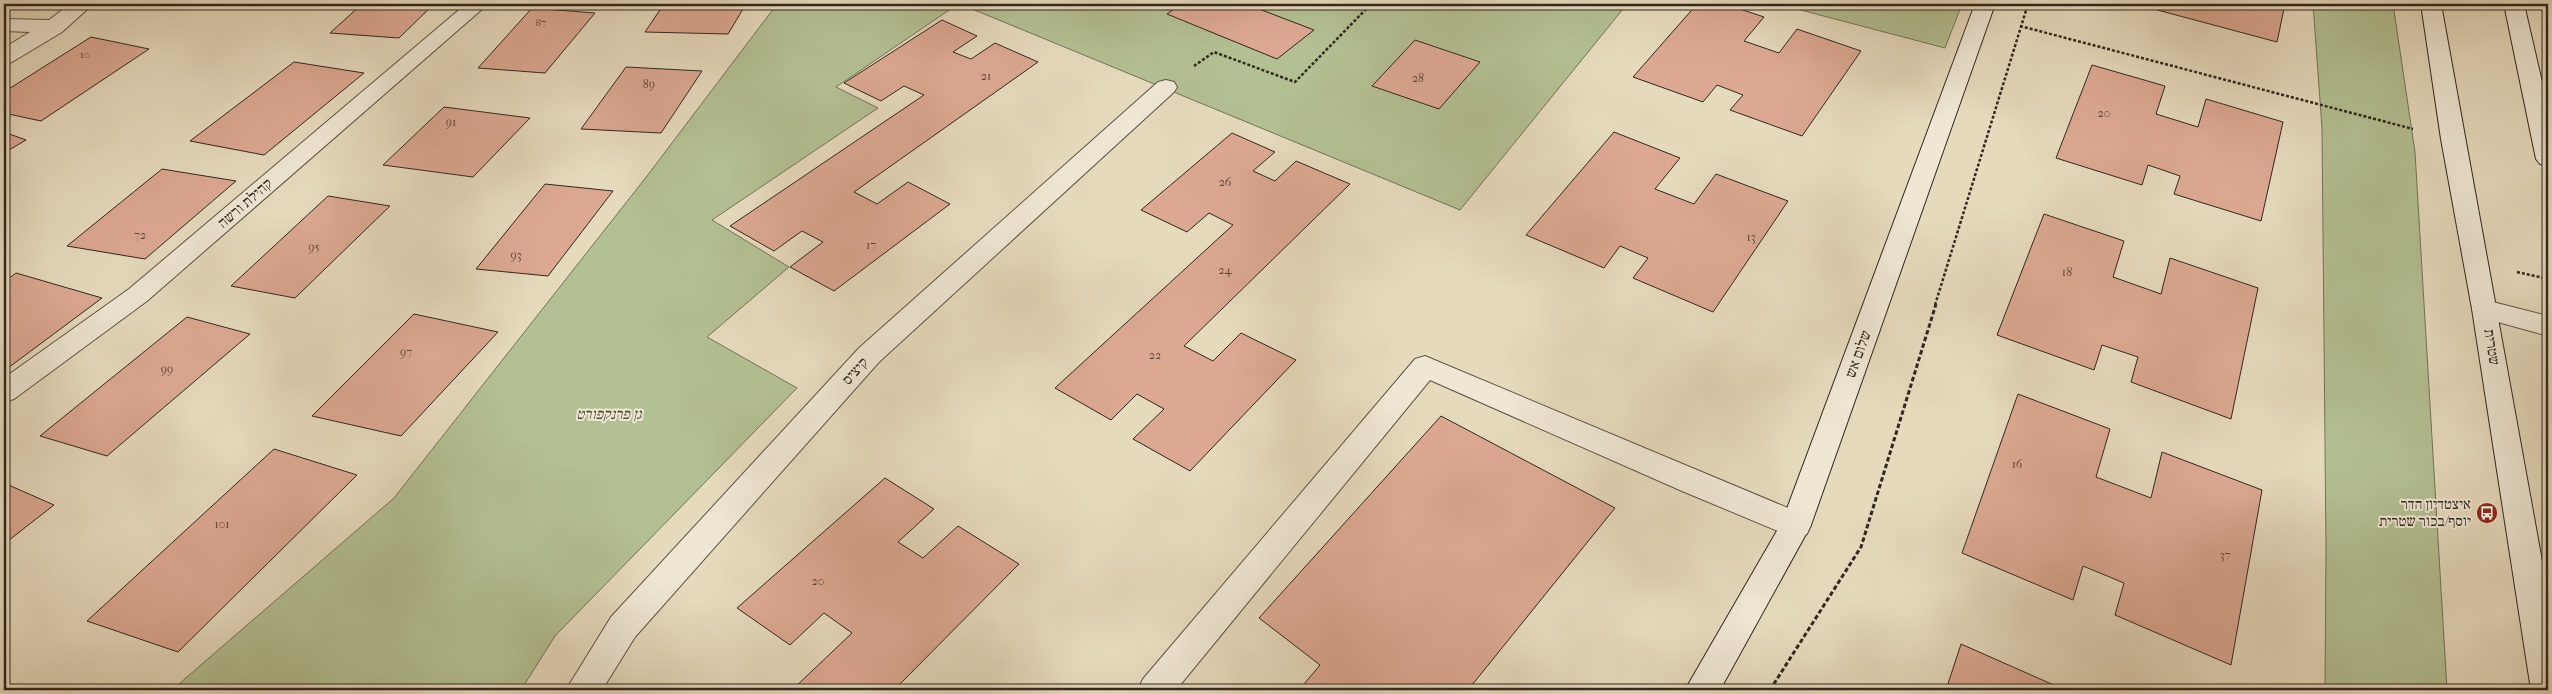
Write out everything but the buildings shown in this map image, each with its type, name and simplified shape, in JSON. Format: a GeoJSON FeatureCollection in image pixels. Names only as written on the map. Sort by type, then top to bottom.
{"type":"FeatureCollection","features":[{"type":"Feature","properties":{"kind":"street"},"geometry":{"type":"LineString","coordinates":[[4,57],[54,27],[84,4]]}},
{"type":"Feature","properties":{"kind":"street","name":"קהילת ורשה"},"geometry":{"type":"LineString","coordinates":[[4,392],[138,295],[478,4]]}},
{"type":"Feature","properties":{"kind":"street","name":"שטרית"},"geometry":{"type":"LineString","coordinates":[[2431,4],[2453,139],[2485,310],[2548,690]]}},
{"type":"Feature","properties":{"kind":"street"},"geometry":{"type":"LineString","coordinates":[[2514,4],[2548,158]]}},
{"type":"Feature","properties":{"kind":"street","name":"שלום אש"},"geometry":{"type":"LineString","coordinates":[[1702,690],[1796,524],[1983,10]]}},
{"type":"Feature","properties":{"kind":"street"},"geometry":{"type":"LineString","coordinates":[[4,25],[54,27]]}},
{"type":"Feature","properties":{"kind":"street","name":"קיציס"},"geometry":{"type":"LineString","coordinates":[[583,690],[623,627],[869,355],[1166,87]]}},
{"type":"Feature","properties":{"kind":"street"},"geometry":{"type":"LineString","coordinates":[[2485,310],[2548,326]]}},
{"type":"Feature","properties":{"kind":"street"},"geometry":{"type":"LineString","coordinates":[[1154,690],[1425,366],[1693,483],[1796,524]]}},
{"type":"Feature","properties":{"kind":"path"},"geometry":{"type":"LineString","coordinates":[[1166,87],[1214,52],[1295,82],[1371,4]]}},
{"type":"Feature","properties":{"kind":"path"},"geometry":{"type":"LineString","coordinates":[[1770,690],[1861,547],[2028,4]]}},
{"type":"Feature","properties":{"kind":"path"},"geometry":{"type":"LineString","coordinates":[[1983,10],[2020,27],[2453,139]]}},
{"type":"Feature","properties":{"kind":"green space","name":"גן פרנקפורט"},"geometry":{"type":"Polygon","coordinates":[[[777,4],[958,4],[836,87],[878,108],[712,220],[789,267],[707,337],[797,388],[555,636],[521,690],[172,690],[394,498],[647,176],[777,4]]]}},
{"type":"Feature","properties":{"kind":"green space"},"geometry":{"type":"Polygon","coordinates":[[[960,4],[1627,4],[1460,210],[960,4]]]}},
{"type":"Feature","properties":{"kind":"green space"},"geometry":{"type":"Polygon","coordinates":[[[1778,4],[1962,4],[1945,48],[1778,4]]]}},
{"type":"Feature","properties":{"kind":"green space"},"geometry":{"type":"Polygon","coordinates":[[[2313,4],[2393,4],[2415,152],[2447,690],[2325,690],[2326,548],[2322,128],[2313,4]]]}},
{"type":"Feature","properties":{"kind":"place","name":"איצטדיון הדר יוסף/בכור שטרית"},"geometry":{"type":"Point","coordinates":[2487,513]}}]}
